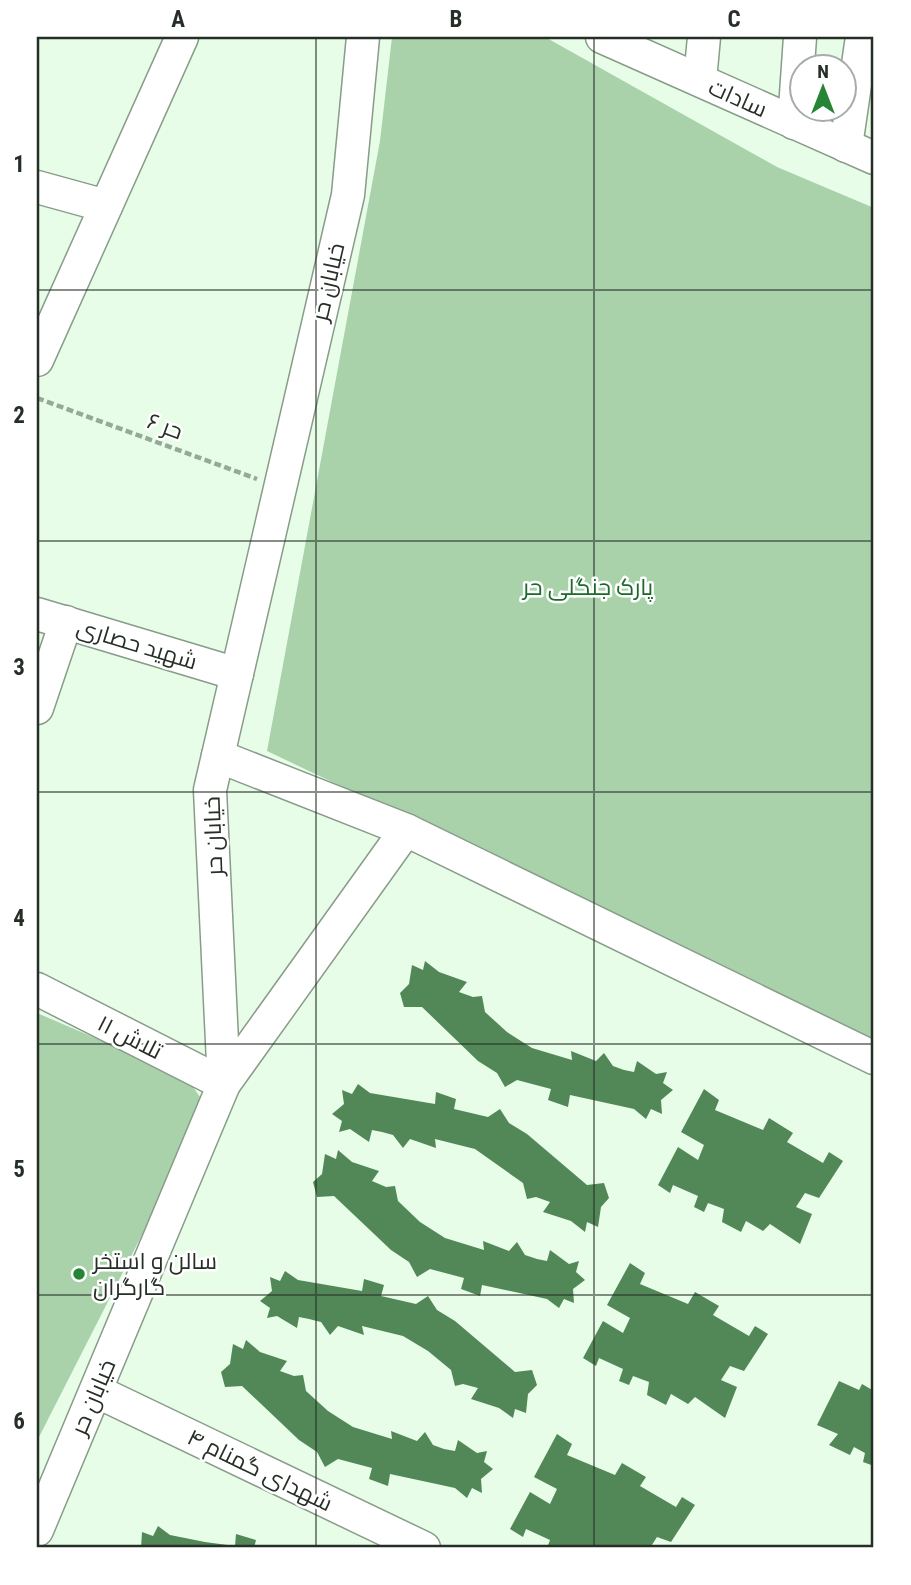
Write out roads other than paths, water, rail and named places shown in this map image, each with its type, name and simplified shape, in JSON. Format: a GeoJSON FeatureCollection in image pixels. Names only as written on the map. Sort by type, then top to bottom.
{"type":"FeatureCollection","features":[{"type":"Feature","properties":{"kind":"street"},"geometry":{"type":"LineString","coordinates":[[37,360],[182,37]]}},
{"type":"Feature","properties":{"kind":"street","name":"خیابان حر"},"geometry":{"type":"LineString","coordinates":[[37,1530],[224,1084],[211,790],[348,195],[363,37]]}},
{"type":"Feature","properties":{"kind":"street","name":"سادات"},"geometry":{"type":"LineString","coordinates":[[602,37],[874,159]]}},
{"type":"Feature","properties":{"kind":"street"},"geometry":{"type":"LineString","coordinates":[[700,80],[704,37]]}},
{"type":"Feature","properties":{"kind":"street"},"geometry":{"type":"LineString","coordinates":[[794,123],[800,37]]}},
{"type":"Feature","properties":{"kind":"street"},"geometry":{"type":"LineString","coordinates":[[846,146],[862,37]]}},
{"type":"Feature","properties":{"kind":"street"},"geometry":{"type":"LineString","coordinates":[[37,187],[106,206]]}},
{"type":"Feature","properties":{"kind":"street"},"geometry":{"type":"LineString","coordinates":[[37,708],[51,618]]}},
{"type":"Feature","properties":{"kind":"street","name":"شهید حصاری"},"geometry":{"type":"LineString","coordinates":[[51,618],[237,674]]}},
{"type":"Feature","properties":{"kind":"street"},"geometry":{"type":"LineString","coordinates":[[218,756],[406,830],[874,1058]]}},
{"type":"Feature","properties":{"kind":"street"},"geometry":{"type":"LineString","coordinates":[[224,1084],[406,830]]}},
{"type":"Feature","properties":{"kind":"street","name":"تلاش ۱۱"},"geometry":{"type":"LineString","coordinates":[[37,989],[224,1084]]}},
{"type":"Feature","properties":{"kind":"street","name":"شهدای گمنام ۴"},"geometry":{"type":"LineString","coordinates":[[96,1391],[424,1548]]}},
{"type":"Feature","properties":{"kind":"place","name":"سالن و استخر گارگران"},"geometry":{"type":"Point","coordinates":[79,1274]}},
{"type":"Feature","properties":{"kind":"park label","name":"پارک جنگلی حر"},"geometry":{"type":"Point","coordinates":[588,587]}}]}
